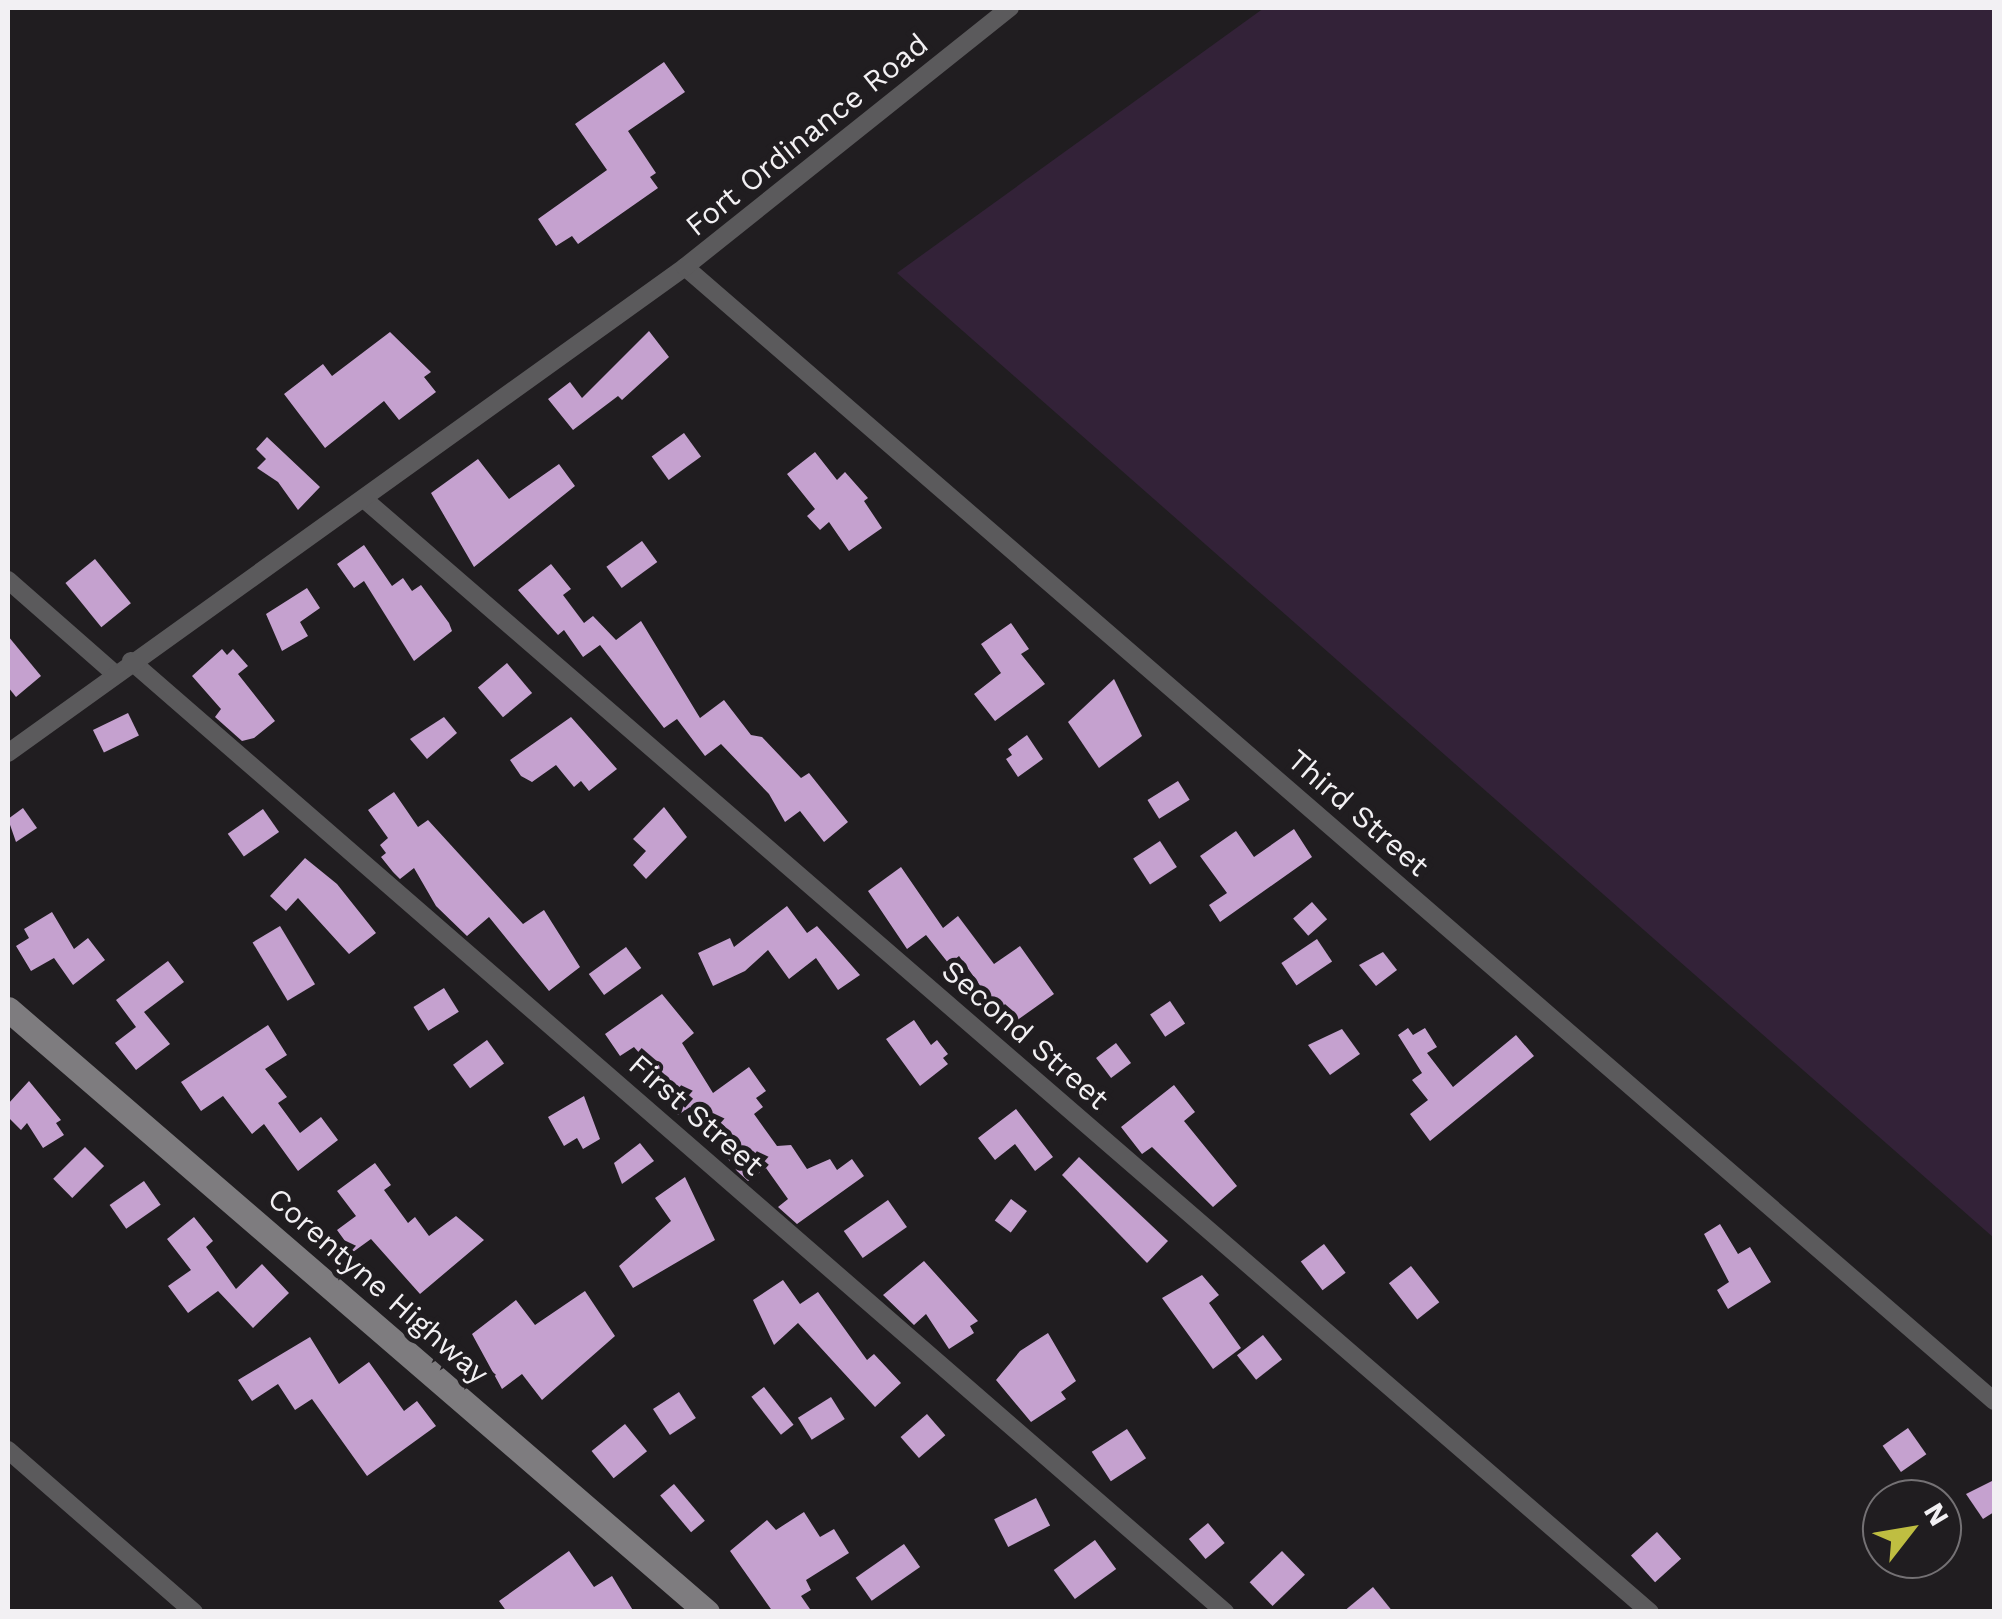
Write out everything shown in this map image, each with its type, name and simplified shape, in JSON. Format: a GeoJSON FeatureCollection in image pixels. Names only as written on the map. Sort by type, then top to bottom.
{"type":"FeatureCollection","features":[{"type":"Feature","properties":{"kind":"main road","name":"Corentyne Highway"},"geometry":{"type":"LineString","coordinates":[[8,1010],[707,1612]]}},
{"type":"Feature","properties":{"kind":"street","name":"Fort Ordinance Road"},"geometry":{"type":"LineString","coordinates":[[8,754],[114,673],[364,500],[685,267],[1010,8]]}},
{"type":"Feature","properties":{"kind":"street","name":"Third Street"},"geometry":{"type":"LineString","coordinates":[[685,267],[1994,1401]]}},
{"type":"Feature","properties":{"kind":"street","name":"Second Street"},"geometry":{"type":"LineString","coordinates":[[364,500],[1650,1612]]}},
{"type":"Feature","properties":{"kind":"street"},"geometry":{"type":"LineString","coordinates":[[8,580],[114,673]]}},
{"type":"Feature","properties":{"kind":"street","name":"First Street"},"geometry":{"type":"LineString","coordinates":[[131,661],[1224,1612]]}},
{"type":"Feature","properties":{"kind":"street"},"geometry":{"type":"LineString","coordinates":[[8,1450],[194,1612]]}},
{"type":"Feature","properties":{"kind":"shaded area"},"geometry":{"type":"Polygon","coordinates":[[[1264,8],[1994,8],[1994,1238],[897,273],[1264,8]]]}},
{"type":"Feature","properties":{"kind":"building"},"geometry":{"type":"Polygon","coordinates":[[[664,62],[685,92],[628,131],[656,173],[650,177],[658,188],[578,244],[572,236],[556,246],[538,219],[607,170],[575,124],[664,62]]]}},
{"type":"Feature","properties":{"kind":"building"},"geometry":{"type":"Polygon","coordinates":[[[649,331],[669,357],[622,400],[618,396],[573,430],[548,399],[570,382],[582,398],[649,331]]]}},
{"type":"Feature","properties":{"kind":"building"},"geometry":{"type":"Polygon","coordinates":[[[390,332],[431,372],[424,377],[436,392],[399,420],[384,401],[325,448],[284,394],[323,364],[332,376],[390,332]]]}},
{"type":"Feature","properties":{"kind":"building"},"geometry":{"type":"Polygon","coordinates":[[[684,433],[701,456],[669,480],[652,457],[684,433]]]}},
{"type":"Feature","properties":{"kind":"building"},"geometry":{"type":"Polygon","coordinates":[[[267,437],[320,487],[298,510],[278,482],[257,468],[266,459],[256,449],[267,437]]]}},
{"type":"Feature","properties":{"kind":"building"},"geometry":{"type":"Polygon","coordinates":[[[815,452],[837,480],[845,472],[868,498],[864,501],[882,528],[849,551],[829,522],[820,530],[807,516],[815,509],[787,474],[815,452]]]}},
{"type":"Feature","properties":{"kind":"building"},"geometry":{"type":"Polygon","coordinates":[[[478,459],[509,499],[559,464],[575,486],[474,567],[431,493],[478,459]]]}},
{"type":"Feature","properties":{"kind":"building"},"geometry":{"type":"Polygon","coordinates":[[[642,541],[657,562],[622,588],[606,567],[642,541]]]}},
{"type":"Feature","properties":{"kind":"building"},"geometry":{"type":"Polygon","coordinates":[[[364,545],[392,586],[403,578],[412,591],[421,585],[449,623],[452,631],[414,661],[364,581],[354,588],[337,564],[364,545]]]}},
{"type":"Feature","properties":{"kind":"building"},"geometry":{"type":"Polygon","coordinates":[[[95,559],[131,603],[101,627],[65,583],[95,559]]]}},
{"type":"Feature","properties":{"kind":"building"},"geometry":{"type":"Polygon","coordinates":[[[551,564],[571,589],[563,595],[584,623],[593,616],[616,640],[641,621],[700,718],[724,700],[751,735],[762,737],[801,778],[809,773],[848,822],[824,842],[800,811],[785,822],[769,794],[721,744],[705,756],[677,719],[664,728],[600,645],[583,657],[564,630],[558,635],[518,590],[551,564]]]}},
{"type":"Feature","properties":{"kind":"building"},"geometry":{"type":"Polygon","coordinates":[[[307,588],[320,608],[300,622],[308,636],[282,651],[266,614],[307,588]]]}},
{"type":"Feature","properties":{"kind":"building"},"geometry":{"type":"Polygon","coordinates":[[[1011,623],[1029,649],[1021,654],[1045,684],[995,721],[974,694],[1001,673],[981,644],[1011,623]]]}},
{"type":"Feature","properties":{"kind":"building"},"geometry":{"type":"Polygon","coordinates":[[[8,636],[41,676],[16,697],[8,687],[8,636]]]}},
{"type":"Feature","properties":{"kind":"building"},"geometry":{"type":"Polygon","coordinates":[[[222,649],[227,655],[233,649],[248,666],[238,674],[275,721],[254,738],[242,741],[215,717],[221,709],[192,676],[222,649]]]}},
{"type":"Feature","properties":{"kind":"building"},"geometry":{"type":"Polygon","coordinates":[[[507,663],[532,693],[503,717],[478,687],[507,663]]]}},
{"type":"Feature","properties":{"kind":"building"},"geometry":{"type":"Polygon","coordinates":[[[1114,679],[1142,736],[1099,768],[1068,722],[1114,679]]]}},
{"type":"Feature","properties":{"kind":"building"},"geometry":{"type":"Polygon","coordinates":[[[128,713],[139,735],[104,753],[93,730],[128,713]]]}},
{"type":"Feature","properties":{"kind":"building"},"geometry":{"type":"Polygon","coordinates":[[[444,717],[457,733],[427,759],[410,739],[444,717]]]}},
{"type":"Feature","properties":{"kind":"building"},"geometry":{"type":"Polygon","coordinates":[[[571,717],[617,769],[589,791],[581,781],[574,787],[556,765],[532,782],[521,776],[510,760],[571,717]]]}},
{"type":"Feature","properties":{"kind":"building"},"geometry":{"type":"Polygon","coordinates":[[[1027,735],[1043,759],[1018,777],[1006,759],[1012,755],[1008,749],[1027,735]]]}},
{"type":"Feature","properties":{"kind":"building"},"geometry":{"type":"Polygon","coordinates":[[[1178,781],[1190,800],[1159,819],[1147,800],[1178,781]]]}},
{"type":"Feature","properties":{"kind":"building"},"geometry":{"type":"Polygon","coordinates":[[[394,792],[418,827],[428,820],[523,924],[544,910],[580,967],[549,991],[489,917],[467,936],[436,906],[414,868],[400,879],[381,857],[386,853],[380,845],[388,838],[368,810],[394,792]]]}},
{"type":"Feature","properties":{"kind":"building"},"geometry":{"type":"Polygon","coordinates":[[[664,807],[687,837],[646,879],[633,865],[646,851],[633,839],[664,807]]]}},
{"type":"Feature","properties":{"kind":"building"},"geometry":{"type":"Polygon","coordinates":[[[23,808],[37,828],[16,842],[8,819],[23,808]]]}},
{"type":"Feature","properties":{"kind":"building"},"geometry":{"type":"Polygon","coordinates":[[[263,809],[279,832],[244,857],[228,834],[263,809]]]}},
{"type":"Feature","properties":{"kind":"building"},"geometry":{"type":"Polygon","coordinates":[[[1294,829],[1312,857],[1220,922],[1209,905],[1227,893],[1200,856],[1236,831],[1254,857],[1294,829]]]}},
{"type":"Feature","properties":{"kind":"building"},"geometry":{"type":"Polygon","coordinates":[[[1160,841],[1177,867],[1150,884],[1133,858],[1160,841]]]}},
{"type":"Feature","properties":{"kind":"building"},"geometry":{"type":"Polygon","coordinates":[[[305,858],[337,884],[376,933],[349,954],[298,898],[286,911],[270,896],[305,858]]]}},
{"type":"Feature","properties":{"kind":"building"},"geometry":{"type":"Polygon","coordinates":[[[901,867],[943,928],[958,916],[994,964],[1020,946],[1054,994],[1009,1026],[959,956],[949,964],[926,935],[907,949],[868,891],[901,867]]]}},
{"type":"Feature","properties":{"kind":"building"},"geometry":{"type":"Polygon","coordinates":[[[1312,902],[1327,919],[1308,936],[1293,918],[1312,902]]]}},
{"type":"Feature","properties":{"kind":"building"},"geometry":{"type":"Polygon","coordinates":[[[787,906],[807,933],[817,926],[860,975],[838,990],[816,958],[789,979],[768,950],[745,971],[713,986],[698,953],[730,938],[734,947],[787,906]]]}},
{"type":"Feature","properties":{"kind":"building"},"geometry":{"type":"Polygon","coordinates":[[[52,912],[74,949],[88,938],[105,960],[73,985],[54,958],[31,971],[16,946],[29,938],[24,929],[52,912]]]}},
{"type":"Feature","properties":{"kind":"building"},"geometry":{"type":"Polygon","coordinates":[[[280,926],[315,984],[288,1001],[253,942],[280,926]]]}},
{"type":"Feature","properties":{"kind":"building"},"geometry":{"type":"Polygon","coordinates":[[[1317,939],[1332,961],[1296,985],[1281,963],[1317,939]]]}},
{"type":"Feature","properties":{"kind":"building"},"geometry":{"type":"Polygon","coordinates":[[[626,947],[641,968],[604,995],[589,974],[626,947]]]}},
{"type":"Feature","properties":{"kind":"building"},"geometry":{"type":"Polygon","coordinates":[[[1383,952],[1397,970],[1376,986],[1359,965],[1383,952]]]}},
{"type":"Feature","properties":{"kind":"building"},"geometry":{"type":"Polygon","coordinates":[[[168,961],[184,982],[144,1012],[170,1044],[136,1070],[115,1043],[136,1027],[116,1000],[168,961]]]}},
{"type":"Feature","properties":{"kind":"building"},"geometry":{"type":"Polygon","coordinates":[[[444,988],[459,1012],[428,1031],[413,1007],[444,988]]]}},
{"type":"Feature","properties":{"kind":"building"},"geometry":{"type":"Polygon","coordinates":[[[662,994],[694,1033],[682,1043],[713,1093],[749,1067],[766,1091],[756,1098],[763,1107],[754,1114],[777,1146],[791,1145],[807,1169],[830,1159],[837,1170],[852,1159],[864,1176],[797,1224],[778,1207],[788,1199],[766,1168],[748,1181],[690,1107],[678,1115],[660,1089],[667,1085],[634,1047],[620,1056],[605,1034],[662,994]]]}},
{"type":"Feature","properties":{"kind":"building"},"geometry":{"type":"Polygon","coordinates":[[[1170,1001],[1185,1023],[1165,1037],[1150,1014],[1170,1001]]]}},
{"type":"Feature","properties":{"kind":"building"},"geometry":{"type":"Polygon","coordinates":[[[914,1020],[931,1045],[937,1040],[948,1054],[943,1058],[948,1064],[920,1086],[886,1039],[914,1020]]]}},
{"type":"Feature","properties":{"kind":"building"},"geometry":{"type":"Polygon","coordinates":[[[268,1025],[287,1055],[265,1069],[287,1097],[278,1103],[300,1133],[321,1117],[338,1140],[298,1171],[264,1124],[252,1134],[223,1096],[201,1111],[181,1082],[268,1025]]]}},
{"type":"Feature","properties":{"kind":"building"},"geometry":{"type":"Polygon","coordinates":[[[1408,1028],[1413,1035],[1425,1028],[1437,1047],[1427,1053],[1453,1087],[1516,1035],[1534,1056],[1430,1141],[1410,1114],[1428,1100],[1412,1080],[1422,1073],[1398,1035],[1408,1028]]]}},
{"type":"Feature","properties":{"kind":"building"},"geometry":{"type":"Polygon","coordinates":[[[1342,1029],[1360,1054],[1330,1075],[1308,1045],[1342,1029]]]}},
{"type":"Feature","properties":{"kind":"building"},"geometry":{"type":"Polygon","coordinates":[[[487,1040],[504,1063],[470,1088],[453,1065],[487,1040]]]}},
{"type":"Feature","properties":{"kind":"building"},"geometry":{"type":"Polygon","coordinates":[[[1116,1043],[1131,1063],[1111,1078],[1096,1058],[1116,1043]]]}},
{"type":"Feature","properties":{"kind":"building"},"geometry":{"type":"Polygon","coordinates":[[[29,1081],[61,1120],[56,1123],[64,1135],[43,1148],[27,1123],[21,1130],[8,1117],[8,1104],[29,1081]]]}},
{"type":"Feature","properties":{"kind":"building"},"geometry":{"type":"Polygon","coordinates":[[[1174,1085],[1195,1112],[1184,1121],[1237,1186],[1213,1207],[1152,1147],[1142,1154],[1121,1127],[1174,1085]]]}},
{"type":"Feature","properties":{"kind":"building"},"geometry":{"type":"Polygon","coordinates":[[[584,1096],[600,1139],[583,1149],[577,1138],[564,1146],[548,1117],[584,1096]]]}},
{"type":"Feature","properties":{"kind":"building"},"geometry":{"type":"Polygon","coordinates":[[[1016,1109],[1053,1157],[1035,1171],[1015,1144],[995,1160],[978,1138],[1016,1109]]]}},
{"type":"Feature","properties":{"kind":"building"},"geometry":{"type":"Polygon","coordinates":[[[640,1143],[654,1161],[622,1184],[614,1163],[640,1143]]]}},
{"type":"Feature","properties":{"kind":"building"},"geometry":{"type":"Polygon","coordinates":[[[85,1147],[104,1166],[72,1198],[53,1179],[85,1147]]]}},
{"type":"Feature","properties":{"kind":"building"},"geometry":{"type":"Polygon","coordinates":[[[1079,1157],[1168,1241],[1147,1263],[1062,1175],[1079,1157]]]}},
{"type":"Feature","properties":{"kind":"building"},"geometry":{"type":"Polygon","coordinates":[[[375,1163],[391,1185],[384,1190],[408,1223],[415,1217],[429,1236],[456,1216],[484,1240],[420,1294],[371,1239],[353,1252],[337,1230],[356,1216],[337,1191],[375,1163]]]}},
{"type":"Feature","properties":{"kind":"building"},"geometry":{"type":"Polygon","coordinates":[[[685,1177],[715,1240],[633,1288],[619,1266],[671,1221],[655,1198],[685,1177]]]}},
{"type":"Feature","properties":{"kind":"building"},"geometry":{"type":"Polygon","coordinates":[[[144,1181],[161,1205],[126,1229],[110,1205],[144,1181]]]}},
{"type":"Feature","properties":{"kind":"building"},"geometry":{"type":"Polygon","coordinates":[[[1011,1199],[1027,1211],[1011,1233],[995,1221],[1011,1199]]]}},
{"type":"Feature","properties":{"kind":"building"},"geometry":{"type":"Polygon","coordinates":[[[888,1200],[907,1227],[863,1258],[844,1231],[888,1200]]]}},
{"type":"Feature","properties":{"kind":"building"},"geometry":{"type":"Polygon","coordinates":[[[194,1217],[213,1241],[206,1247],[236,1289],[262,1264],[289,1293],[253,1328],[218,1291],[188,1313],[168,1286],[191,1270],[167,1239],[194,1217]]]}},
{"type":"Feature","properties":{"kind":"building"},"geometry":{"type":"Polygon","coordinates":[[[1720,1224],[1738,1254],[1750,1247],[1771,1282],[1728,1309],[1717,1290],[1729,1282],[1704,1234],[1720,1224]]]}},
{"type":"Feature","properties":{"kind":"building"},"geometry":{"type":"Polygon","coordinates":[[[1324,1244],[1346,1273],[1323,1290],[1301,1261],[1324,1244]]]}},
{"type":"Feature","properties":{"kind":"building"},"geometry":{"type":"Polygon","coordinates":[[[924,1261],[978,1321],[970,1326],[974,1333],[949,1349],[926,1314],[914,1325],[883,1295],[924,1261]]]}},
{"type":"Feature","properties":{"kind":"building"},"geometry":{"type":"Polygon","coordinates":[[[1411,1266],[1439,1302],[1417,1319],[1389,1283],[1411,1266]]]}},
{"type":"Feature","properties":{"kind":"building"},"geometry":{"type":"Polygon","coordinates":[[[1202,1275],[1219,1295],[1209,1303],[1241,1348],[1213,1369],[1162,1298],[1202,1275]]]}},
{"type":"Feature","properties":{"kind":"building"},"geometry":{"type":"Polygon","coordinates":[[[783,1280],[800,1304],[818,1292],[867,1360],[874,1354],[901,1383],[875,1407],[798,1323],[774,1345],[753,1300],[783,1280]]]}},
{"type":"Feature","properties":{"kind":"building"},"geometry":{"type":"Polygon","coordinates":[[[585,1291],[615,1336],[542,1400],[522,1374],[502,1389],[472,1334],[516,1300],[535,1325],[585,1291]]]}},
{"type":"Feature","properties":{"kind":"building"},"geometry":{"type":"Polygon","coordinates":[[[1048,1333],[1076,1381],[1061,1392],[1066,1399],[1031,1422],[996,1380],[1020,1351],[1048,1333]]]}},
{"type":"Feature","properties":{"kind":"building"},"geometry":{"type":"Polygon","coordinates":[[[1263,1335],[1282,1359],[1256,1380],[1237,1355],[1263,1335]]]}},
{"type":"Feature","properties":{"kind":"building"},"geometry":{"type":"Polygon","coordinates":[[[310,1337],[339,1384],[369,1362],[404,1411],[417,1401],[436,1426],[367,1476],[312,1399],[295,1410],[278,1384],[252,1401],[238,1380],[310,1337]]]}},
{"type":"Feature","properties":{"kind":"building"},"geometry":{"type":"Polygon","coordinates":[[[764,1387],[794,1425],[781,1435],[751,1397],[764,1387]]]}},
{"type":"Feature","properties":{"kind":"building"},"geometry":{"type":"Polygon","coordinates":[[[679,1392],[696,1418],[670,1435],[653,1409],[679,1392]]]}},
{"type":"Feature","properties":{"kind":"building"},"geometry":{"type":"Polygon","coordinates":[[[831,1397],[845,1419],[812,1440],[798,1418],[831,1397]]]}},
{"type":"Feature","properties":{"kind":"building"},"geometry":{"type":"Polygon","coordinates":[[[927,1414],[945,1435],[919,1458],[901,1437],[927,1414]]]}},
{"type":"Feature","properties":{"kind":"building"},"geometry":{"type":"Polygon","coordinates":[[[625,1424],[647,1451],[614,1478],[592,1451],[625,1424]]]}},
{"type":"Feature","properties":{"kind":"building"},"geometry":{"type":"Polygon","coordinates":[[[1908,1428],[1926,1454],[1901,1472],[1883,1446],[1908,1428]]]}},
{"type":"Feature","properties":{"kind":"building"},"geometry":{"type":"Polygon","coordinates":[[[1127,1429],[1146,1458],[1111,1481],[1092,1452],[1127,1429]]]}},
{"type":"Feature","properties":{"kind":"building"},"geometry":{"type":"Polygon","coordinates":[[[1994,1480],[1994,1512],[1983,1519],[1966,1494],[1994,1480]]]}},
{"type":"Feature","properties":{"kind":"building"},"geometry":{"type":"Polygon","coordinates":[[[674,1484],[705,1521],[691,1532],[660,1496],[674,1484]]]}},
{"type":"Feature","properties":{"kind":"building"},"geometry":{"type":"Polygon","coordinates":[[[1036,1498],[1050,1526],[1008,1547],[994,1519],[1036,1498]]]}},
{"type":"Feature","properties":{"kind":"building"},"geometry":{"type":"Polygon","coordinates":[[[804,1512],[820,1537],[834,1529],[849,1553],[806,1580],[811,1590],[801,1596],[812,1612],[773,1612],[730,1551],[767,1520],[776,1530],[804,1512]]]}},
{"type":"Feature","properties":{"kind":"building"},"geometry":{"type":"Polygon","coordinates":[[[1208,1523],[1225,1543],[1206,1559],[1189,1539],[1208,1523]]]}},
{"type":"Feature","properties":{"kind":"building"},"geometry":{"type":"Polygon","coordinates":[[[1657,1532],[1681,1559],[1655,1582],[1631,1555],[1657,1532]]]}},
{"type":"Feature","properties":{"kind":"building"},"geometry":{"type":"Polygon","coordinates":[[[1095,1540],[1116,1569],[1075,1599],[1054,1570],[1095,1540]]]}},
{"type":"Feature","properties":{"kind":"building"},"geometry":{"type":"Polygon","coordinates":[[[904,1544],[920,1567],[872,1601],[856,1578],[904,1544]]]}},
{"type":"Feature","properties":{"kind":"building"},"geometry":{"type":"Polygon","coordinates":[[[569,1551],[594,1587],[612,1576],[634,1612],[507,1612],[499,1601],[569,1551]]]}},
{"type":"Feature","properties":{"kind":"building"},"geometry":{"type":"Polygon","coordinates":[[[1282,1551],[1305,1575],[1273,1606],[1250,1582],[1282,1551]]]}},
{"type":"Feature","properties":{"kind":"building"},"geometry":{"type":"Polygon","coordinates":[[[1373,1587],[1393,1612],[1343,1612],[1373,1587]]]}}]}
